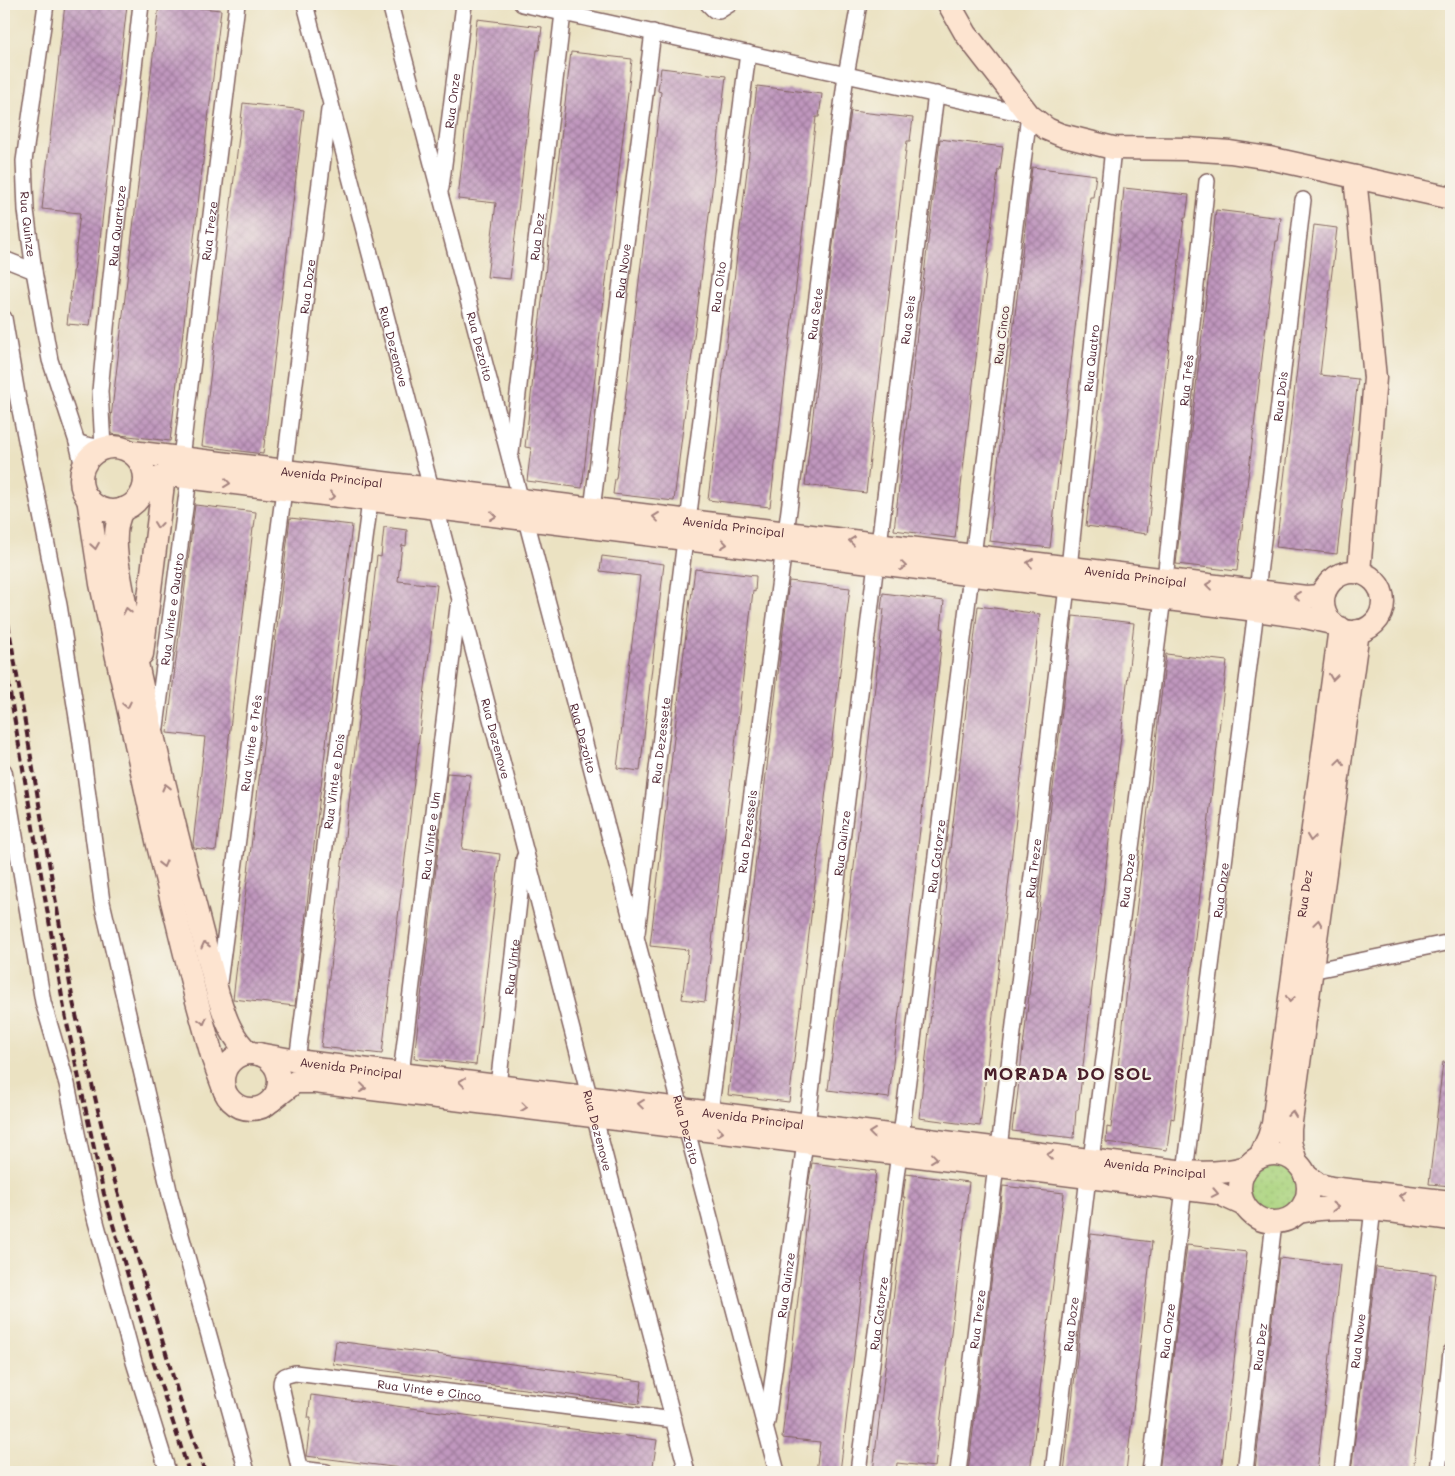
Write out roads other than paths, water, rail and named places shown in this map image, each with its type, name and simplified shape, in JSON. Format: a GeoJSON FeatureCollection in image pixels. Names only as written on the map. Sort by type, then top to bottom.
{"type":"FeatureCollection","features":[{"type":"Feature","properties":{"kind":"street","name":"Rua Quinze"},"geometry":{"type":"LineString","coordinates":[[46,4],[24,161],[26,210],[34,272],[50,360],[77,442],[83,467]]}},
{"type":"Feature","properties":{"kind":"street","name":"Rua Quartoze"},"geometry":{"type":"LineString","coordinates":[[103,448],[100,391],[141,4]]}},
{"type":"Feature","properties":{"kind":"street","name":"Rua Treze"},"geometry":{"type":"LineString","coordinates":[[185,468],[237,4]]}},
{"type":"Feature","properties":{"kind":"street","name":"Rua Dezenove"},"geometry":{"type":"LineString","coordinates":[[305,4],[687,1472]]}},
{"type":"Feature","properties":{"kind":"street","name":"Rua Dezoito"},"geometry":{"type":"LineString","coordinates":[[390,4],[777,1472]]}},
{"type":"Feature","properties":{"kind":"street","name":"Rua Onze"},"geometry":{"type":"LineString","coordinates":[[440,198],[464,4]]}},
{"type":"Feature","properties":{"kind":"street"},"geometry":{"type":"LineString","coordinates":[[522,4],[1029,115]]}},
{"type":"Feature","properties":{"kind":"street"},"geometry":{"type":"LineString","coordinates":[[708,4],[714,10],[719,11],[726,6]]}},
{"type":"Feature","properties":{"kind":"street","name":"Rua Sete"},"geometry":{"type":"LineString","coordinates":[[784,542],[846,75],[859,4]]}},
{"type":"Feature","properties":{"kind":"street"},"geometry":{"type":"LineString","coordinates":[[949,4],[966,34],[1029,115],[1042,126],[1061,135],[1113,148],[1187,148],[1268,158],[1451,198]]}},
{"type":"Feature","properties":{"kind":"street","name":"Rua Dez"},"geometry":{"type":"LineString","coordinates":[[510,461],[563,13]]}},
{"type":"Feature","properties":{"kind":"street","name":"Rua Nove"},"geometry":{"type":"LineString","coordinates":[[592,509],[653,32]]}},
{"type":"Feature","properties":{"kind":"street","name":"Rua Oito"},"geometry":{"type":"LineString","coordinates":[[686,530],[748,53]]}},
{"type":"Feature","properties":{"kind":"street","name":"Rua Seis"},"geometry":{"type":"LineString","coordinates":[[878,554],[936,94]]}},
{"type":"Feature","properties":{"kind":"street","name":"Rua Doze"},"geometry":{"type":"LineString","coordinates":[[284,480],[330,101]]}},
{"type":"Feature","properties":{"kind":"street","name":"Rua Cinco"},"geometry":{"type":"LineString","coordinates":[[972,565],[1029,115]]}},
{"type":"Feature","properties":{"kind":"street","name":"Rua Quatro"},"geometry":{"type":"LineString","coordinates":[[1068,577],[1113,148]]}},
{"type":"Feature","properties":{"kind":"street"},"geometry":{"type":"LineString","coordinates":[[1330,582],[1323,599],[1326,616],[1343,628],[1368,628],[1376,621],[1381,612],[1382,592],[1377,583],[1369,576],[1359,572],[1375,378],[1355,178]]}},
{"type":"Feature","properties":{"kind":"street","name":"Rua Três"},"geometry":{"type":"LineString","coordinates":[[1164,589],[1207,181]]}},
{"type":"Feature","properties":{"kind":"street","name":"Rua Dois"},"geometry":{"type":"LineString","coordinates":[[1256,600],[1303,200]]}},
{"type":"Feature","properties":{"kind":"street"},"geometry":{"type":"LineString","coordinates":[[4,259],[34,272]]}},
{"type":"Feature","properties":{"kind":"street"},"geometry":{"type":"LineString","coordinates":[[4,318],[18,400],[59,605],[80,736],[102,902],[171,1199],[247,1472]]}},
{"type":"Feature","properties":{"kind":"street"},"geometry":{"type":"LineString","coordinates":[[77,442],[86,446],[103,448]]}},
{"type":"Feature","properties":{"kind":"street"},"geometry":{"type":"LineString","coordinates":[[83,467],[93,453],[103,448]]}},
{"type":"Feature","properties":{"kind":"street","name":"Avenida Principal"},"geometry":{"type":"LineString","coordinates":[[103,448],[132,452],[185,468],[1256,600],[1319,596],[1336,577],[1359,572]]}},
{"type":"Feature","properties":{"kind":"street"},"geometry":{"type":"LineString","coordinates":[[132,452],[155,480],[139,674]]}},
{"type":"Feature","properties":{"kind":"street","name":"Avenida Principal"},"geometry":{"type":"LineString","coordinates":[[83,467],[82,487],[88,498],[101,584],[158,845],[213,1059],[224,1089],[233,1103],[248,1109],[264,1106],[295,1082],[315,1082],[593,1107],[1185,1180],[1244,1205],[1261,1219],[1274,1222]]}},
{"type":"Feature","properties":{"kind":"street","name":"Avenida Principal"},"geometry":{"type":"LineString","coordinates":[[155,480],[185,468]]}},
{"type":"Feature","properties":{"kind":"street","name":"Rua Vinte e Quatro"},"geometry":{"type":"LineString","coordinates":[[154,740],[185,468]]}},
{"type":"Feature","properties":{"kind":"street"},"geometry":{"type":"LineString","coordinates":[[155,480],[138,500],[123,509],[119,515],[115,543],[120,578],[154,740],[218,995],[230,1030],[242,1047],[253,1054],[267,1058],[274,1065],[278,1074],[279,1084],[271,1101]]}},
{"type":"Feature","properties":{"kind":"street","name":"Avenida Principal"},"geometry":{"type":"LineString","coordinates":[[284,480],[370,501],[433,499]]}},
{"type":"Feature","properties":{"kind":"street","name":"Rua Vinte e Três"},"geometry":{"type":"LineString","coordinates":[[218,995],[284,480]]}},
{"type":"Feature","properties":{"kind":"street"},"geometry":{"type":"LineString","coordinates":[[88,498],[93,504],[107,510],[123,509]]}},
{"type":"Feature","properties":{"kind":"street","name":"Rua Vinte e Dois"},"geometry":{"type":"LineString","coordinates":[[298,1061],[370,501]]}},
{"type":"Feature","properties":{"kind":"street","name":"Avenida Principal"},"geometry":{"type":"LineString","coordinates":[[522,510],[592,509],[686,530]]}},
{"type":"Feature","properties":{"kind":"street","name":"Rua Dezessete"},"geometry":{"type":"LineString","coordinates":[[636,940],[686,530]]}},
{"type":"Feature","properties":{"kind":"street","name":"Rua Dezesseis"},"geometry":{"type":"LineString","coordinates":[[710,1112],[784,542]]}},
{"type":"Feature","properties":{"kind":"street","name":"Rua Quinze"},"geometry":{"type":"LineString","coordinates":[[766,1429],[806,1133],[878,554]]}},
{"type":"Feature","properties":{"kind":"street","name":"Rua Catorze"},"geometry":{"type":"LineString","coordinates":[[858,1472],[972,565]]}},
{"type":"Feature","properties":{"kind":"street","name":"Rua Treze"},"geometry":{"type":"LineString","coordinates":[[958,1472],[1068,577]]}},
{"type":"Feature","properties":{"kind":"street","name":"Rua Doze"},"geometry":{"type":"LineString","coordinates":[[1053,1472],[1164,589]]}},
{"type":"Feature","properties":{"kind":"street","name":"Rua Vinte e Um"},"geometry":{"type":"LineString","coordinates":[[401,1074],[460,598]]}},
{"type":"Feature","properties":{"kind":"street","name":"Avenida Principal"},"geometry":{"type":"LineString","coordinates":[[1256,600],[1343,628]]}},
{"type":"Feature","properties":{"kind":"street","name":"Rua Onze"},"geometry":{"type":"LineString","coordinates":[[1150,1472],[1256,600]]}},
{"type":"Feature","properties":{"kind":"street"},"geometry":{"type":"LineString","coordinates":[[1274,1222],[1291,1217],[1298,1212],[1304,1204],[1307,1194],[1308,1185],[1290,1142],[1290,1129],[1311,971],[1343,628]]}},
{"type":"Feature","properties":{"kind":"street","name":"Rua Dez"},"geometry":{"type":"LineString","coordinates":[[1253,1162],[1269,1137],[1273,1124],[1343,628]]}},
{"type":"Feature","properties":{"kind":"street"},"geometry":{"type":"LineString","coordinates":[[4,770],[43,1002],[67,1084],[92,1207],[134,1362],[168,1472]]}},
{"type":"Feature","properties":{"kind":"street","name":"Rua Vinte"},"geometry":{"type":"LineString","coordinates":[[498,1086],[525,849]]}},
{"type":"Feature","properties":{"kind":"street"},"geometry":{"type":"LineString","coordinates":[[1311,971],[1451,942]]}},
{"type":"Feature","properties":{"kind":"street"},"geometry":{"type":"LineString","coordinates":[[224,1089],[222,1081],[227,1065],[233,1059],[253,1054]]}},
{"type":"Feature","properties":{"kind":"street","name":"Avenida Principal"},"geometry":{"type":"LineString","coordinates":[[253,1054],[498,1086],[593,1107]]}},
{"type":"Feature","properties":{"kind":"street","name":"Avenida Principal"},"geometry":{"type":"LineString","coordinates":[[684,1118],[710,1112],[806,1133]]}},
{"type":"Feature","properties":{"kind":"street","name":"Avenida Principal"},"geometry":{"type":"LineString","coordinates":[[1185,1180],[1209,1174],[1230,1172],[1269,1154],[1279,1154],[1301,1168],[1319,1185],[1451,1202]]}},
{"type":"Feature","properties":{"kind":"street"},"geometry":{"type":"LineString","coordinates":[[1244,1205],[1240,1186],[1242,1176],[1253,1162]]}},
{"type":"Feature","properties":{"kind":"street"},"geometry":{"type":"LineString","coordinates":[[1298,1212],[1336,1207],[1372,1209],[1451,1219]]}},
{"type":"Feature","properties":{"kind":"street","name":"Rua Nove"},"geometry":{"type":"LineString","coordinates":[[1342,1472],[1372,1209]]}},
{"type":"Feature","properties":{"kind":"street","name":"Rua Dez"},"geometry":{"type":"LineString","coordinates":[[1245,1472],[1274,1222]]}},
{"type":"Feature","properties":{"kind":"street"},"geometry":{"type":"LineString","coordinates":[[1438,1472],[1451,1352]]}},
{"type":"Feature","properties":{"kind":"street","name":"Rua Vinte e Cinco"},"geometry":{"type":"LineString","coordinates":[[299,1470],[281,1385],[285,1375],[295,1373],[674,1420]]}},
{"type":"Feature","properties":{"kind":"street"},"geometry":{"type":"LineString","coordinates":[[299,1470],[326,1472]]}},
{"type":"Feature","properties":{"kind":"railway"},"geometry":{"type":"LineString","coordinates":[[4,600],[73,1002],[113,1175],[180,1400],[205,1472]]}},
{"type":"Feature","properties":{"kind":"railway"},"geometry":{"type":"LineString","coordinates":[[4,658],[65,1014],[104,1194],[154,1364],[189,1472]]}},
{"type":"Feature","properties":{"kind":"district","name":"MORADA DO SOL"},"geometry":{"type":"Point","coordinates":[1068,1073]}}]}
